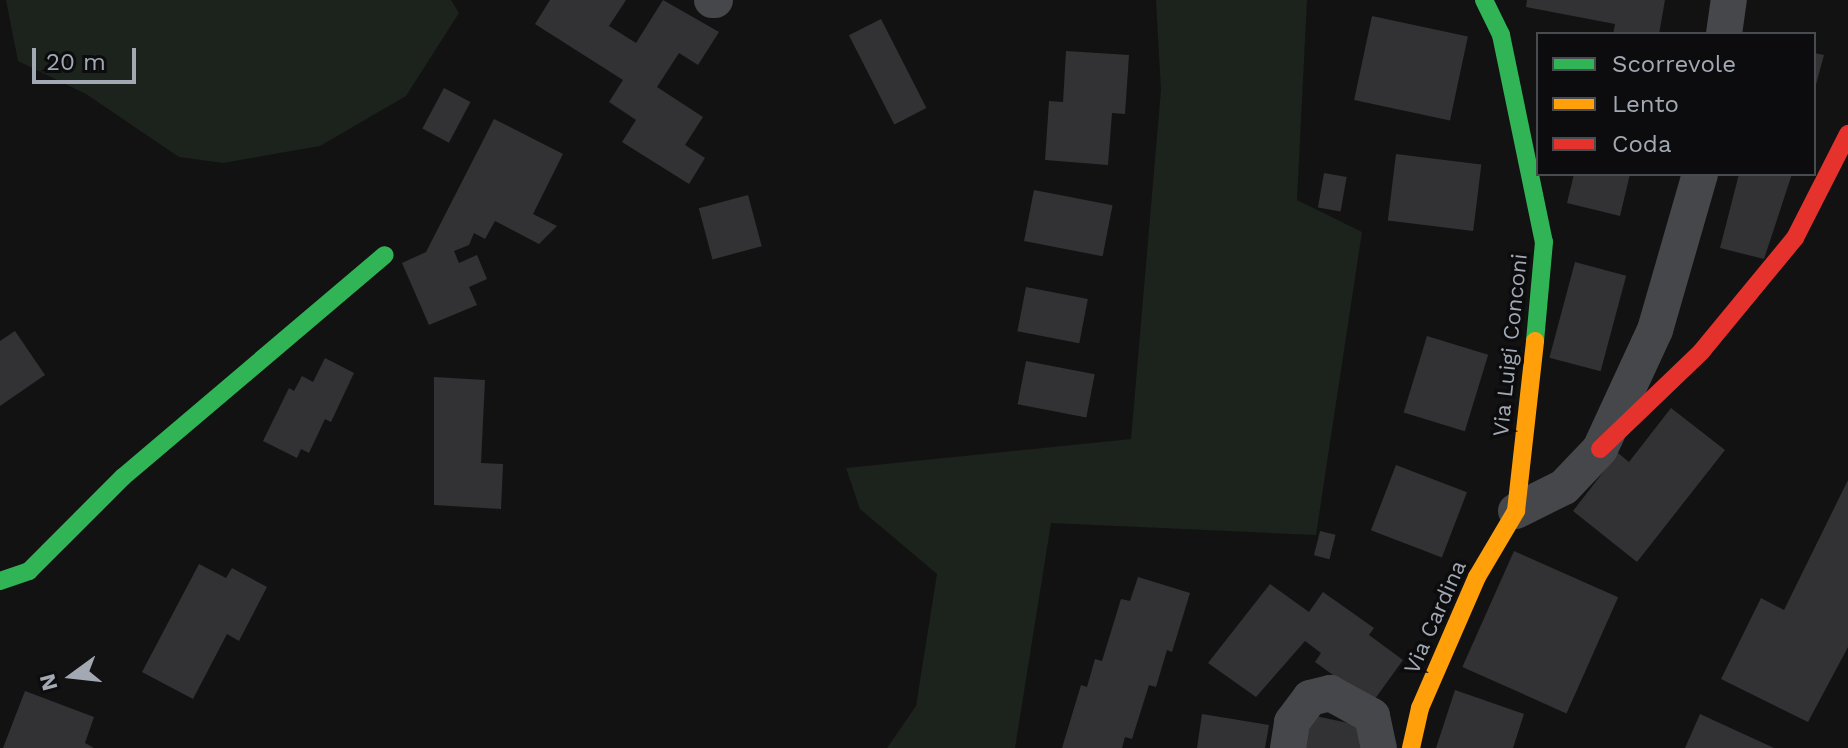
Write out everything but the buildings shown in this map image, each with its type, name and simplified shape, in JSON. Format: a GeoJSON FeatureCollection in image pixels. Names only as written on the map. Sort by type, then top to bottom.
{"type":"FeatureCollection","features":[{"type":"Feature","properties":{"kind":"street","name":"Via Luigi Conconi"},"geometry":{"type":"LineString","coordinates":[[1484,0],[1501,35],[1544,242],[1516,511]]}},
{"type":"Feature","properties":{"kind":"street"},"geometry":{"type":"LineString","coordinates":[[1724,32],[1729,0]]}},
{"type":"Feature","properties":{"kind":"street"},"geometry":{"type":"LineString","coordinates":[[1516,511],[1564,487],[1701,352],[1795,238],[1848,134]]}},
{"type":"Feature","properties":{"kind":"street"},"geometry":{"type":"LineString","coordinates":[[1600,449],[1655,330],[1699,176]]}},
{"type":"Feature","properties":{"kind":"street"},"geometry":{"type":"LineString","coordinates":[[0,581],[29,571],[123,477],[385,255]]}},
{"type":"Feature","properties":{"kind":"street","name":"Via Cardina"},"geometry":{"type":"LineString","coordinates":[[1411,748],[1420,708],[1470,592],[1516,511]]}},
{"type":"Feature","properties":{"kind":"street"},"geometry":{"type":"LineString","coordinates":[[1288,748],[1292,722],[1310,698],[1330,693],[1372,716],[1379,748]]}},
{"type":"Feature","properties":{"kind":"shaded area"},"geometry":{"type":"Polygon","coordinates":[[[6,0],[451,0],[459,13],[406,96],[320,146],[223,163],[179,157],[86,94],[18,61],[6,0]]]}},
{"type":"Feature","properties":{"kind":"shaded area"},"geometry":{"type":"Polygon","coordinates":[[[1156,0],[1307,0],[1297,200],[1362,232],[1316,535],[1051,523],[1015,748],[887,748],[916,706],[937,574],[860,509],[846,468],[1131,439],[1161,90],[1156,0]]]}},
{"type":"Feature","properties":{"kind":"traffic: fast"},"geometry":{"type":"LineString","coordinates":[[1484,0],[1501,35],[1544,242],[1535,341]]}},
{"type":"Feature","properties":{"kind":"traffic: fast"},"geometry":{"type":"LineString","coordinates":[[0,581],[29,571],[123,477],[385,255]]}},
{"type":"Feature","properties":{"kind":"traffic: slow"},"geometry":{"type":"LineString","coordinates":[[1411,748],[1420,708],[1477,577],[1516,511],[1535,341]]}},
{"type":"Feature","properties":{"kind":"traffic: jam"},"geometry":{"type":"LineString","coordinates":[[1600,449],[1701,352],[1795,238],[1848,134]]}}]}
